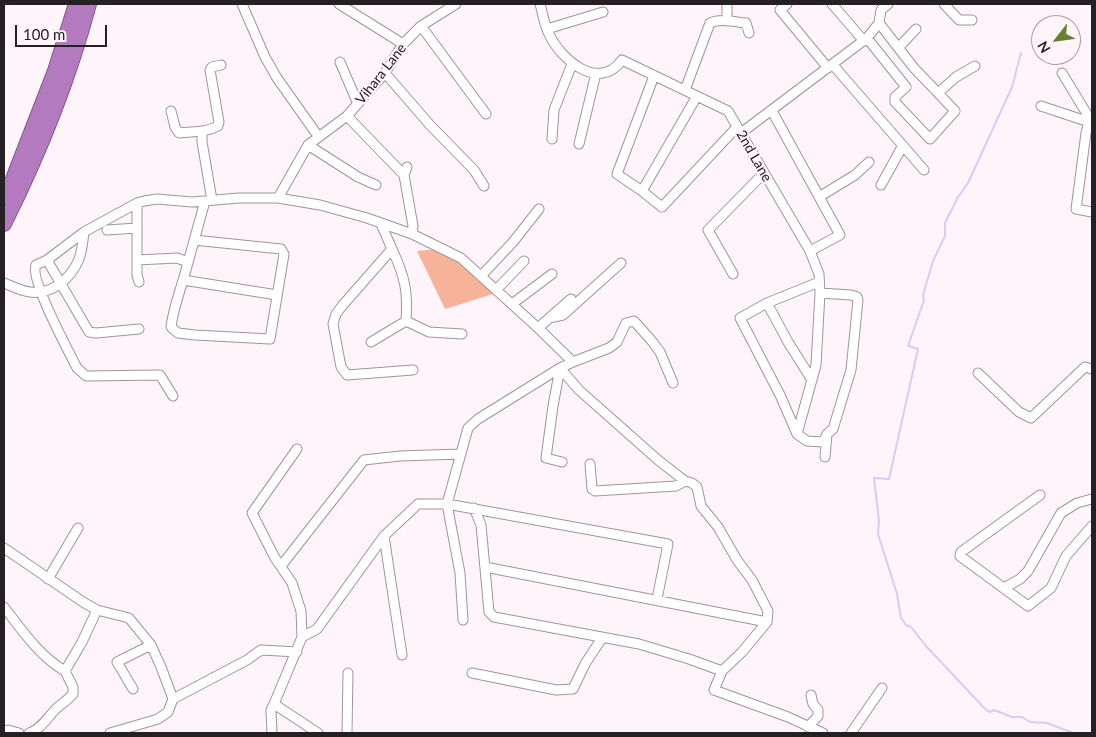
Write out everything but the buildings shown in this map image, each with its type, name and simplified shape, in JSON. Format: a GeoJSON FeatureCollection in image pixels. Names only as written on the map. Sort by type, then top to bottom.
{"type":"FeatureCollection","features":[{"type":"Feature","properties":{"kind":"highway"},"geometry":{"type":"LineString","coordinates":[[4,198],[55,71],[76,4]]}},
{"type":"Feature","properties":{"kind":"highway"},"geometry":{"type":"LineString","coordinates":[[4,224],[24,184],[66,78],[89,4]]}},
{"type":"Feature","properties":{"kind":"street"},"geometry":{"type":"LineString","coordinates":[[242,4],[269,64],[318,136]]}},
{"type":"Feature","properties":{"kind":"street"},"geometry":{"type":"LineString","coordinates":[[339,4],[403,44]]}},
{"type":"Feature","properties":{"kind":"street","name":"Vihara Lane"},"geometry":{"type":"LineString","coordinates":[[278,198],[308,145],[347,116],[385,73],[403,44],[421,26],[456,4]]}},
{"type":"Feature","properties":{"kind":"street"},"geometry":{"type":"LineString","coordinates":[[540,4],[547,29],[559,50],[572,64],[586,72],[596,73],[579,144]]}},
{"type":"Feature","properties":{"kind":"street"},"geometry":{"type":"LineString","coordinates":[[727,4],[727,21]]}},
{"type":"Feature","properties":{"kind":"street"},"geometry":{"type":"LineString","coordinates":[[787,4],[780,10],[924,170]]}},
{"type":"Feature","properties":{"kind":"street"},"geometry":{"type":"LineString","coordinates":[[832,4],[866,39],[906,87],[896,97],[895,102],[930,139],[955,111],[914,68],[879,23]]}},
{"type":"Feature","properties":{"kind":"street"},"geometry":{"type":"LineString","coordinates":[[654,76],[618,174],[662,206],[739,130],[772,111],[866,39],[879,23],[881,10],[887,4]]}},
{"type":"Feature","properties":{"kind":"street"},"geometry":{"type":"LineString","coordinates":[[944,4],[959,20],[972,20]]}},
{"type":"Feature","properties":{"kind":"street"},"geometry":{"type":"LineString","coordinates":[[547,29],[603,12]]}},
{"type":"Feature","properties":{"kind":"street"},"geometry":{"type":"LineString","coordinates":[[685,90],[710,23],[727,21],[746,23],[749,33]]}},
{"type":"Feature","properties":{"kind":"street"},"geometry":{"type":"LineString","coordinates":[[421,26],[486,114]]}},
{"type":"Feature","properties":{"kind":"street"},"geometry":{"type":"LineString","coordinates":[[899,47],[916,29]]}},
{"type":"Feature","properties":{"kind":"street","name":"2nd Lane"},"geometry":{"type":"LineString","coordinates":[[596,73],[601,74],[616,69],[622,60],[728,111],[810,251],[818,274],[820,293],[816,365],[797,434]]}},
{"type":"Feature","properties":{"kind":"street"},"geometry":{"type":"LineString","coordinates":[[340,62],[358,104]]}},
{"type":"Feature","properties":{"kind":"street"},"geometry":{"type":"LineString","coordinates":[[552,139],[554,110],[572,64]]}},
{"type":"Feature","properties":{"kind":"street"},"geometry":{"type":"LineString","coordinates":[[171,111],[175,127],[179,133],[202,132],[218,126],[219,122],[210,70],[212,67],[221,65]]}},
{"type":"Feature","properties":{"kind":"street"},"geometry":{"type":"LineString","coordinates":[[938,93],[956,77],[975,66]]}},
{"type":"Feature","properties":{"kind":"street"},"geometry":{"type":"LineString","coordinates":[[385,73],[430,125],[474,170],[484,186]]}},
{"type":"Feature","properties":{"kind":"street"},"geometry":{"type":"LineString","coordinates":[[1062,73],[1090,119],[1086,134],[1076,209],[1092,212]]}},
{"type":"Feature","properties":{"kind":"street"},"geometry":{"type":"LineString","coordinates":[[642,191],[697,96]]}},
{"type":"Feature","properties":{"kind":"street"},"geometry":{"type":"LineString","coordinates":[[1041,106],[1089,122]]}},
{"type":"Feature","properties":{"kind":"street"},"geometry":{"type":"LineString","coordinates":[[772,111],[840,235],[810,251]]}},
{"type":"Feature","properties":{"kind":"street"},"geometry":{"type":"LineString","coordinates":[[347,116],[406,171],[412,234]]}},
{"type":"Feature","properties":{"kind":"street"},"geometry":{"type":"LineString","coordinates":[[194,240],[281,249],[284,254],[270,339],[178,333],[171,327],[172,316],[194,240],[209,200],[202,132]]}},
{"type":"Feature","properties":{"kind":"street"},"geometry":{"type":"LineString","coordinates":[[308,145],[358,177],[376,186]]}},
{"type":"Feature","properties":{"kind":"street"},"geometry":{"type":"LineString","coordinates":[[881,185],[902,147]]}},
{"type":"Feature","properties":{"kind":"street"},"geometry":{"type":"LineString","coordinates":[[819,197],[855,175],[868,162]]}},
{"type":"Feature","properties":{"kind":"street"},"geometry":{"type":"LineString","coordinates":[[733,274],[708,230],[764,173]]}},
{"type":"Feature","properties":{"kind":"street"},"geometry":{"type":"LineString","coordinates":[[173,396],[160,375],[86,376],[82,374],[76,368],[41,293],[34,268],[84,232],[136,204],[157,199],[192,202],[278,198],[320,205],[367,218],[412,234],[461,258],[573,362]]}},
{"type":"Feature","properties":{"kind":"street"},"geometry":{"type":"LineString","coordinates":[[136,204],[139,282]]}},
{"type":"Feature","properties":{"kind":"street"},"geometry":{"type":"LineString","coordinates":[[481,276],[513,242],[539,208]]}},
{"type":"Feature","properties":{"kind":"street"},"geometry":{"type":"LineString","coordinates":[[381,224],[402,269],[408,296],[406,321]]}},
{"type":"Feature","properties":{"kind":"street"},"geometry":{"type":"LineString","coordinates":[[107,230],[137,228]]}},
{"type":"Feature","properties":{"kind":"street"},"geometry":{"type":"LineString","coordinates":[[4,283],[28,292],[41,293],[60,284],[70,274],[79,260],[84,232]]}},
{"type":"Feature","properties":{"kind":"street"},"geometry":{"type":"LineString","coordinates":[[392,249],[342,306],[336,314],[333,324],[341,367],[346,375],[413,370]]}},
{"type":"Feature","properties":{"kind":"street"},"geometry":{"type":"LineString","coordinates":[[137,260],[177,258],[188,262]]}},
{"type":"Feature","properties":{"kind":"street"},"geometry":{"type":"LineString","coordinates":[[46,260],[89,332],[139,329]]}},
{"type":"Feature","properties":{"kind":"street"},"geometry":{"type":"LineString","coordinates":[[496,290],[524,261]]}},
{"type":"Feature","properties":{"kind":"street"},"geometry":{"type":"LineString","coordinates":[[549,318],[563,315],[621,263]]}},
{"type":"Feature","properties":{"kind":"street"},"geometry":{"type":"LineString","coordinates":[[512,304],[552,274]]}},
{"type":"Feature","properties":{"kind":"street"},"geometry":{"type":"LineString","coordinates":[[183,280],[277,295]]}},
{"type":"Feature","properties":{"kind":"street"},"geometry":{"type":"LineString","coordinates":[[819,282],[767,303],[740,318],[780,395],[797,434],[807,441],[823,442],[827,434],[833,429],[851,370],[858,300],[857,297],[851,295],[820,293]]}},
{"type":"Feature","properties":{"kind":"street"},"geometry":{"type":"LineString","coordinates":[[538,328],[571,299]]}},
{"type":"Feature","properties":{"kind":"street"},"geometry":{"type":"LineString","coordinates":[[767,303],[788,342],[812,380]]}},
{"type":"Feature","properties":{"kind":"street"},"geometry":{"type":"LineString","coordinates":[[406,321],[429,332],[462,334]]}},
{"type":"Feature","properties":{"kind":"street"},"geometry":{"type":"LineString","coordinates":[[371,342],[406,321]]}},
{"type":"Feature","properties":{"kind":"street"},"geometry":{"type":"LineString","coordinates":[[463,620],[460,573],[447,504],[468,428],[478,419],[560,368],[609,348],[617,342],[626,323],[634,321],[660,352],[673,383]]}},
{"type":"Feature","properties":{"kind":"street"},"geometry":{"type":"LineString","coordinates":[[978,372],[1019,412],[1031,418],[1086,367],[1092,369]]}},
{"type":"Feature","properties":{"kind":"street"},"geometry":{"type":"LineString","coordinates":[[560,368],[546,458],[562,462]]}},
{"type":"Feature","properties":{"kind":"street"},"geometry":{"type":"LineString","coordinates":[[560,368],[579,390],[658,460],[685,481],[697,487],[702,506],[752,580],[768,611],[767,622],[722,672],[714,690],[788,717],[823,733]]}},
{"type":"Feature","properties":{"kind":"street"},"geometry":{"type":"LineString","coordinates":[[825,457],[827,434]]}},
{"type":"Feature","properties":{"kind":"street"},"geometry":{"type":"LineString","coordinates":[[272,733],[271,710],[302,637],[301,611],[298,596],[292,583],[275,558],[252,513],[297,449]]}},
{"type":"Feature","properties":{"kind":"street"},"geometry":{"type":"LineString","coordinates":[[281,566],[364,460],[400,456],[460,454]]}},
{"type":"Feature","properties":{"kind":"street"},"geometry":{"type":"LineString","coordinates":[[590,464],[592,489],[595,491],[676,486],[685,481]]}},
{"type":"Feature","properties":{"kind":"street"},"geometry":{"type":"LineString","coordinates":[[1040,496],[961,552],[960,556],[1028,606],[1040,599],[1051,588],[1066,556],[1092,526]]}},
{"type":"Feature","properties":{"kind":"street"},"geometry":{"type":"LineString","coordinates":[[1004,588],[1020,579],[1028,571],[1061,513],[1077,503],[1092,499]]}},
{"type":"Feature","properties":{"kind":"street"},"geometry":{"type":"LineString","coordinates":[[302,637],[317,629],[384,536],[418,504],[447,504],[474,508],[668,544],[657,600]]}},
{"type":"Feature","properties":{"kind":"street"},"geometry":{"type":"LineString","coordinates":[[474,508],[481,525],[488,612],[494,617],[639,644],[689,659],[722,672]]}},
{"type":"Feature","properties":{"kind":"street"},"geometry":{"type":"LineString","coordinates":[[48,579],[78,528]]}},
{"type":"Feature","properties":{"kind":"street"},"geometry":{"type":"LineString","coordinates":[[384,536],[402,655]]}},
{"type":"Feature","properties":{"kind":"street"},"geometry":{"type":"LineString","coordinates":[[4,548],[97,610],[129,618],[151,645],[173,700]]}},
{"type":"Feature","properties":{"kind":"street"},"geometry":{"type":"LineString","coordinates":[[485,568],[767,622]]}},
{"type":"Feature","properties":{"kind":"street"},"geometry":{"type":"LineString","coordinates":[[4,607],[30,640],[56,666],[65,671],[72,687],[73,694],[68,700],[57,708],[40,726],[28,733]]}},
{"type":"Feature","properties":{"kind":"street"},"geometry":{"type":"LineString","coordinates":[[65,671],[82,642],[97,610]]}},
{"type":"Feature","properties":{"kind":"street"},"geometry":{"type":"LineString","coordinates":[[472,673],[556,690],[573,690],[585,664],[602,638]]}},
{"type":"Feature","properties":{"kind":"street"},"geometry":{"type":"LineString","coordinates":[[133,689],[117,662],[151,645]]}},
{"type":"Feature","properties":{"kind":"street"},"geometry":{"type":"LineString","coordinates":[[110,733],[158,719],[168,712],[173,700],[247,660],[261,650],[297,652]]}},
{"type":"Feature","properties":{"kind":"street"},"geometry":{"type":"LineString","coordinates":[[347,733],[348,673]]}},
{"type":"Feature","properties":{"kind":"street"},"geometry":{"type":"LineString","coordinates":[[851,733],[882,688]]}},
{"type":"Feature","properties":{"kind":"street"},"geometry":{"type":"LineString","coordinates":[[808,727],[818,716],[818,710],[813,704],[811,695]]}},
{"type":"Feature","properties":{"kind":"street"},"geometry":{"type":"LineString","coordinates":[[274,704],[318,733]]}},
{"type":"Feature","properties":{"kind":"street"},"geometry":{"type":"LineString","coordinates":[[4,731],[8,730],[19,733]]}},
{"type":"Feature","properties":{"kind":"shaded area"},"geometry":{"type":"Polygon","coordinates":[[[439,249],[460,261],[496,293],[445,309],[417,251],[439,249]]]}},
{"type":"Feature","properties":{"kind":"waterway"},"geometry":{"type":"LineString","coordinates":[[1021,53],[1012,87],[968,183],[958,197],[945,223],[945,236],[933,261],[923,295],[924,300],[908,346],[918,349],[889,479],[874,478],[879,521],[878,534],[897,594],[901,618],[986,710],[990,712],[994,710],[1012,717],[1022,717],[1030,722],[1047,723],[1073,733]]}}]}
